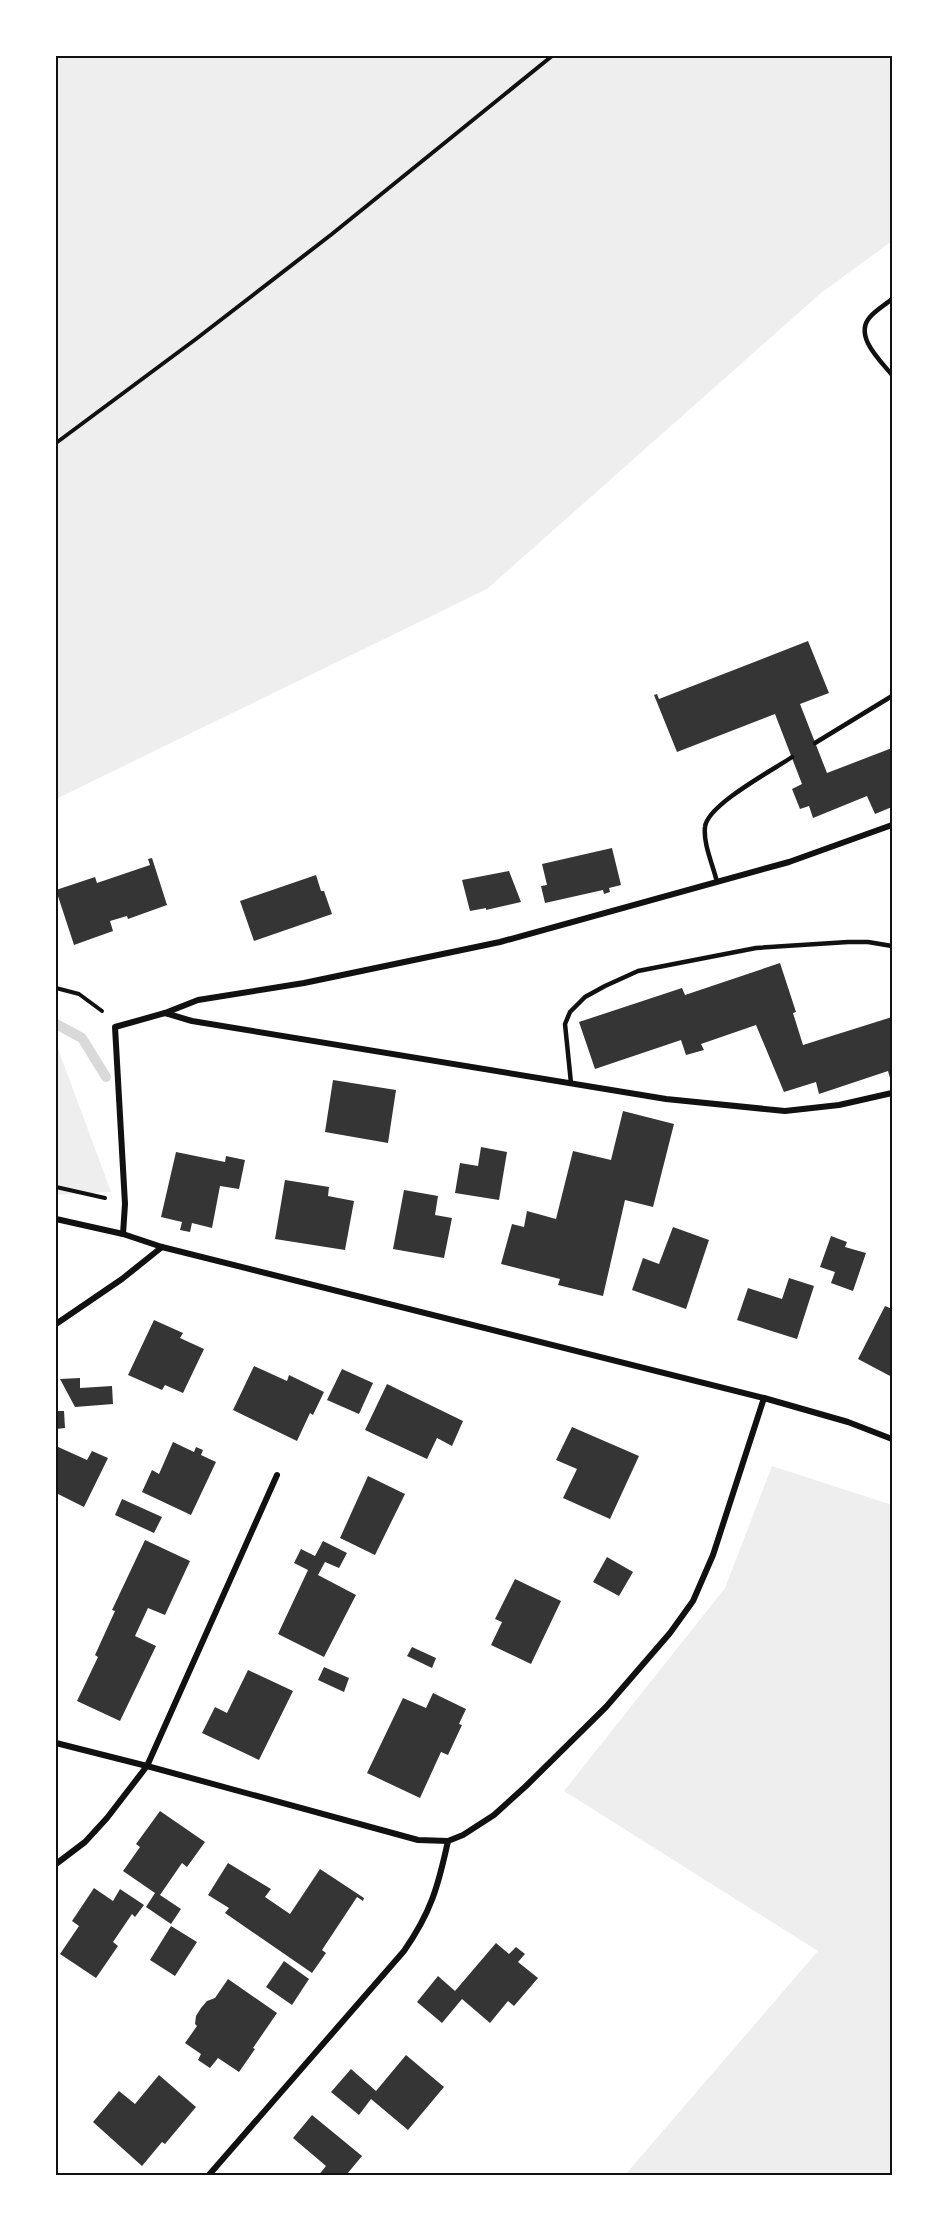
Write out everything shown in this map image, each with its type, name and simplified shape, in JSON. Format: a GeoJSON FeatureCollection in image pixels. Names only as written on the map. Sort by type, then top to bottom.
{"type":"FeatureCollection","features":[{"type":"Feature","properties":{"kind":"street"},"geometry":{"type":"LineString","coordinates":[[123,1234],[125,1204],[115,1027],[165,1013],[198,1000],[304,983],[500,942],[789,862],[892,825]]}},
{"type":"Feature","properties":{"kind":"street"},"geometry":{"type":"LineString","coordinates":[[165,1013],[192,1021],[666,1099],[785,1111],[839,1105],[892,1093]]}},
{"type":"Feature","properties":{"kind":"street"},"geometry":{"type":"LineString","coordinates":[[56,1219],[123,1234],[162,1247],[764,1398],[848,1422],[892,1439]]}},
{"type":"Feature","properties":{"kind":"street"},"geometry":{"type":"LineString","coordinates":[[56,1324],[122,1279],[162,1247]]}},
{"type":"Feature","properties":{"kind":"street"},"geometry":{"type":"LineString","coordinates":[[56,1743],[418,1840],[448,1841],[463,1835],[494,1815],[606,1707],[682,1617],[693,1601],[713,1556],[764,1398]]}},
{"type":"Feature","properties":{"kind":"street"},"geometry":{"type":"LineString","coordinates":[[56,1864],[85,1842],[107,1818],[147,1766],[277,1475]]}},
{"type":"Feature","properties":{"kind":"street"},"geometry":{"type":"LineString","coordinates":[[208,2175],[404,1951],[429,1911],[448,1841]]}},
{"type":"Feature","properties":{"kind":"lane"},"geometry":{"type":"LineString","coordinates":[[892,299],[868,319],[864,334],[867,343],[892,375]]}},
{"type":"Feature","properties":{"kind":"lane"},"geometry":{"type":"LineString","coordinates":[[815,743],[892,696]]}},
{"type":"Feature","properties":{"kind":"lane"},"geometry":{"type":"LineString","coordinates":[[717,882],[706,840],[705,825],[708,819],[725,800],[792,757]]}},
{"type":"Feature","properties":{"kind":"lane"},"geometry":{"type":"LineString","coordinates":[[571,1083],[565,1024],[570,1012],[585,997],[638,971],[756,948],[848,942],[868,942],[892,946]]}},
{"type":"Feature","properties":{"kind":"path"},"geometry":{"type":"LineString","coordinates":[[56,443],[332,234],[552,56]]}},
{"type":"Feature","properties":{"kind":"path"},"geometry":{"type":"LineString","coordinates":[[56,988],[79,994],[99,1008],[115,1027]]}},
{"type":"Feature","properties":{"kind":"path"},"geometry":{"type":"LineString","coordinates":[[56,1187],[125,1204]]}},
{"type":"Feature","properties":{"kind":"shaded area"},"geometry":{"type":"Polygon","coordinates":[[[56,56],[892,56],[892,241],[821,293],[487,589],[56,799],[56,56]]]}},
{"type":"Feature","properties":{"kind":"shaded area"},"geometry":{"type":"Polygon","coordinates":[[[56,1043],[60,1054],[111,1192],[56,1195],[56,1043]]]}},
{"type":"Feature","properties":{"kind":"shaded area"},"geometry":{"type":"Polygon","coordinates":[[[772,1466],[892,1505],[892,2175],[625,2175],[818,1951],[564,1791],[725,1588],[772,1466]]]}},
{"type":"Feature","properties":{"kind":"building"},"geometry":{"type":"Polygon","coordinates":[[[808,641],[829,693],[800,704],[827,773],[892,748],[892,807],[875,814],[867,796],[813,818],[809,806],[800,809],[792,789],[802,784],[775,714],[677,752],[654,695],[657,694],[659,699],[808,641]]]}},
{"type":"Feature","properties":{"kind":"building"},"geometry":{"type":"Polygon","coordinates":[[[612,848],[621,885],[609,888],[610,892],[604,894],[603,890],[545,903],[541,886],[547,885],[542,864],[612,848]]]}},
{"type":"Feature","properties":{"kind":"building"},"geometry":{"type":"Polygon","coordinates":[[[152,858],[167,905],[128,919],[127,916],[110,921],[113,931],[74,945],[56,890],[95,877],[97,883],[150,865],[148,859],[152,858]]]}},
{"type":"Feature","properties":{"kind":"building"},"geometry":{"type":"Polygon","coordinates":[[[509,871],[521,902],[470,911],[462,880],[509,871]]]}},
{"type":"Feature","properties":{"kind":"building"},"geometry":{"type":"Polygon","coordinates":[[[316,875],[332,914],[254,941],[240,901],[316,875]]]}},
{"type":"Feature","properties":{"kind":"building"},"geometry":{"type":"Polygon","coordinates":[[[780,963],[796,1012],[793,1013],[803,1045],[892,1017],[892,1085],[888,1071],[819,1094],[816,1082],[784,1092],[756,1025],[701,1044],[704,1050],[686,1055],[681,1040],[595,1069],[579,1022],[682,988],[685,995],[780,963]]]}},
{"type":"Feature","properties":{"kind":"building"},"geometry":{"type":"Polygon","coordinates":[[[333,1080],[396,1090],[388,1143],[325,1132],[333,1080]]]}},
{"type":"Feature","properties":{"kind":"building"},"geometry":{"type":"Polygon","coordinates":[[[623,1111],[674,1124],[653,1207],[625,1200],[603,1296],[558,1285],[560,1279],[501,1264],[512,1224],[524,1227],[527,1211],[556,1219],[573,1151],[611,1160],[623,1111]]]}},
{"type":"Feature","properties":{"kind":"building"},"geometry":{"type":"Polygon","coordinates":[[[481,1147],[507,1152],[499,1200],[455,1193],[460,1163],[478,1166],[481,1147]]]}},
{"type":"Feature","properties":{"kind":"building"},"geometry":{"type":"Polygon","coordinates":[[[176,1152],[225,1162],[226,1156],[245,1160],[239,1189],[220,1186],[212,1228],[192,1223],[190,1232],[180,1230],[182,1222],[161,1217],[176,1152]]]}},
{"type":"Feature","properties":{"kind":"building"},"geometry":{"type":"Polygon","coordinates":[[[285,1180],[329,1187],[328,1196],[354,1201],[345,1250],[275,1239],[285,1180]]]}},
{"type":"Feature","properties":{"kind":"building"},"geometry":{"type":"Polygon","coordinates":[[[404,1190],[438,1196],[435,1215],[452,1218],[444,1258],[393,1249],[404,1190]]]}},
{"type":"Feature","properties":{"kind":"building"},"geometry":{"type":"Polygon","coordinates":[[[673,1227],[709,1240],[686,1309],[632,1290],[643,1258],[659,1264],[673,1227]]]}},
{"type":"Feature","properties":{"kind":"building"},"geometry":{"type":"Polygon","coordinates":[[[831,1236],[847,1242],[845,1247],[866,1253],[853,1291],[831,1283],[835,1272],[820,1267],[831,1236]]]}},
{"type":"Feature","properties":{"kind":"building"},"geometry":{"type":"Polygon","coordinates":[[[789,1278],[814,1286],[797,1339],[737,1320],[748,1288],[782,1299],[789,1278]]]}},
{"type":"Feature","properties":{"kind":"building"},"geometry":{"type":"Polygon","coordinates":[[[885,1306],[892,1309],[892,1377],[858,1359],[885,1306]]]}},
{"type":"Feature","properties":{"kind":"building"},"geometry":{"type":"Polygon","coordinates":[[[154,1320],[183,1333],[180,1338],[204,1349],[183,1393],[165,1385],[162,1390],[128,1375],[154,1320]]]}},
{"type":"Feature","properties":{"kind":"building"},"geometry":{"type":"Polygon","coordinates":[[[254,1366],[287,1381],[289,1375],[324,1392],[313,1415],[310,1413],[297,1441],[233,1410],[254,1366]]]}},
{"type":"Feature","properties":{"kind":"building"},"geometry":{"type":"Polygon","coordinates":[[[342,1369],[373,1383],[359,1414],[327,1400],[342,1369]]]}},
{"type":"Feature","properties":{"kind":"building"},"geometry":{"type":"Polygon","coordinates":[[[80,1378],[80,1388],[112,1386],[113,1404],[75,1407],[60,1379],[80,1378]]]}},
{"type":"Feature","properties":{"kind":"building"},"geometry":{"type":"Polygon","coordinates":[[[387,1384],[463,1421],[452,1446],[437,1438],[427,1459],[365,1430],[387,1384]]]}},
{"type":"Feature","properties":{"kind":"building"},"geometry":{"type":"Polygon","coordinates":[[[56,1411],[64,1411],[65,1428],[56,1429],[56,1411]]]}},
{"type":"Feature","properties":{"kind":"building"},"geometry":{"type":"Polygon","coordinates":[[[572,1427],[639,1456],[610,1519],[563,1498],[577,1469],[556,1460],[572,1427]]]}},
{"type":"Feature","properties":{"kind":"building"},"geometry":{"type":"Polygon","coordinates":[[[173,1442],[194,1452],[196,1447],[203,1450],[201,1455],[216,1462],[191,1515],[142,1492],[152,1470],[159,1474],[173,1442]]]}},
{"type":"Feature","properties":{"kind":"building"},"geometry":{"type":"Polygon","coordinates":[[[56,1446],[87,1460],[92,1451],[108,1458],[84,1507],[56,1493],[56,1446]]]}},
{"type":"Feature","properties":{"kind":"building"},"geometry":{"type":"Polygon","coordinates":[[[368,1476],[405,1494],[375,1555],[340,1538],[368,1476]]]}},
{"type":"Feature","properties":{"kind":"building"},"geometry":{"type":"Polygon","coordinates":[[[122,1499],[162,1517],[154,1533],[115,1515],[122,1499]]]}},
{"type":"Feature","properties":{"kind":"building"},"geometry":{"type":"Polygon","coordinates":[[[145,1540],[190,1561],[165,1615],[148,1608],[135,1636],[156,1646],[120,1721],[77,1701],[98,1657],[95,1655],[115,1611],[112,1610],[145,1540]]]}},
{"type":"Feature","properties":{"kind":"building"},"geometry":{"type":"Polygon","coordinates":[[[323,1541],[347,1553],[339,1568],[325,1562],[318,1575],[356,1595],[324,1657],[278,1634],[308,1570],[294,1563],[301,1549],[315,1556],[323,1541]]]}},
{"type":"Feature","properties":{"kind":"building"},"geometry":{"type":"Polygon","coordinates":[[[607,1557],[633,1572],[619,1596],[593,1582],[607,1557]]]}},
{"type":"Feature","properties":{"kind":"building"},"geometry":{"type":"Polygon","coordinates":[[[515,1579],[561,1601],[531,1664],[491,1645],[502,1622],[495,1619],[515,1579]]]}},
{"type":"Feature","properties":{"kind":"building"},"geometry":{"type":"Polygon","coordinates":[[[412,1647],[436,1658],[432,1668],[407,1656],[412,1647]]]}},
{"type":"Feature","properties":{"kind":"building"},"geometry":{"type":"Polygon","coordinates":[[[324,1667],[349,1678],[344,1692],[318,1680],[324,1667]]]}},
{"type":"Feature","properties":{"kind":"building"},"geometry":{"type":"Polygon","coordinates":[[[248,1670],[293,1691],[259,1760],[202,1733],[215,1707],[227,1713],[248,1670]]]}},
{"type":"Feature","properties":{"kind":"building"},"geometry":{"type":"Polygon","coordinates":[[[433,1693],[466,1709],[459,1724],[462,1725],[448,1755],[441,1752],[420,1798],[367,1773],[403,1698],[426,1708],[433,1693]]]}},
{"type":"Feature","properties":{"kind":"building"},"geometry":{"type":"Polygon","coordinates":[[[160,1811],[205,1842],[187,1867],[182,1863],[160,1895],[181,1909],[171,1924],[146,1907],[155,1893],[123,1871],[140,1847],[136,1844],[160,1811]]]}},
{"type":"Feature","properties":{"kind":"building"},"geometry":{"type":"Polygon","coordinates":[[[228,1863],[271,1889],[265,1897],[290,1914],[320,1869],[364,1898],[363,1901],[357,1897],[322,1950],[326,1953],[312,1973],[225,1913],[229,1908],[208,1895],[228,1863]]]}},
{"type":"Feature","properties":{"kind":"building"},"geometry":{"type":"Polygon","coordinates":[[[94,1888],[113,1901],[120,1889],[144,1905],[135,1917],[132,1914],[113,1942],[118,1946],[96,1978],[60,1954],[79,1926],[72,1921],[94,1888]]]}},
{"type":"Feature","properties":{"kind":"building"},"geometry":{"type":"Polygon","coordinates":[[[171,1926],[197,1942],[175,1976],[150,1960],[171,1926]]]}},
{"type":"Feature","properties":{"kind":"building"},"geometry":{"type":"Polygon","coordinates":[[[496,1943],[509,1954],[516,1947],[525,1954],[518,1962],[538,1978],[514,2006],[508,2001],[490,2023],[462,1999],[442,2023],[417,2002],[438,1976],[455,1991],[496,1943]]]}},
{"type":"Feature","properties":{"kind":"building"},"geometry":{"type":"Polygon","coordinates":[[[284,1961],[309,1979],[292,2005],[266,1987],[284,1961]]]}},
{"type":"Feature","properties":{"kind":"building"},"geometry":{"type":"Polygon","coordinates":[[[228,1979],[277,2013],[239,2072],[218,2058],[210,2068],[198,2060],[201,2054],[185,2043],[197,2026],[196,2016],[201,2008],[207,2001],[215,1998],[228,1979]]]}},
{"type":"Feature","properties":{"kind":"building"},"geometry":{"type":"Polygon","coordinates":[[[406,2055],[444,2087],[408,2130],[371,2099],[359,2115],[331,2092],[351,2069],[376,2091],[406,2055]]]}},
{"type":"Feature","properties":{"kind":"building"},"geometry":{"type":"Polygon","coordinates":[[[159,2075],[196,2107],[165,2144],[162,2142],[142,2166],[93,2122],[119,2091],[135,2104],[159,2075]]]}},
{"type":"Feature","properties":{"kind":"building"},"geometry":{"type":"Polygon","coordinates":[[[312,2115],[362,2156],[347,2174],[349,2176],[318,2176],[326,2166],[293,2138],[312,2115]]]}},
{"type":"Feature","properties":{"kind":"waterway"},"geometry":{"type":"LineString","coordinates":[[56,1024],[82,1038],[106,1077]]}}]}
